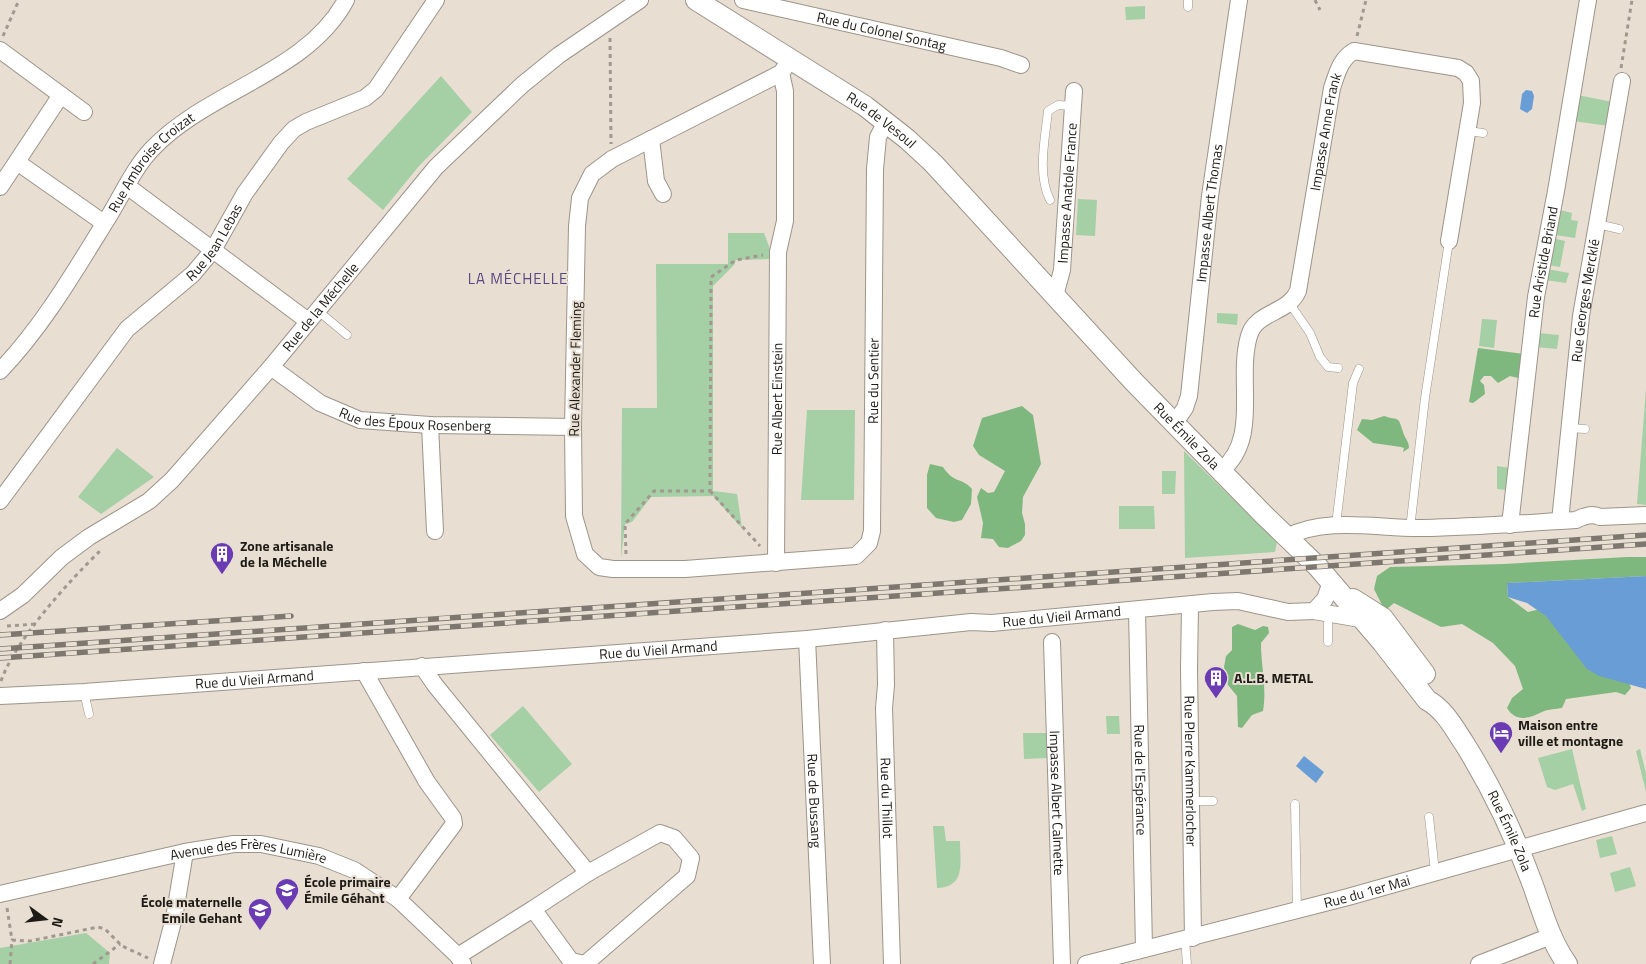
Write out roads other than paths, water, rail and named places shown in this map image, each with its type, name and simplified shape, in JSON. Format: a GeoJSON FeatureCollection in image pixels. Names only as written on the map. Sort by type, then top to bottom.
{"type":"FeatureCollection","features":[{"type":"Feature","properties":{"kind":"street","name":"Rue Ambroise Croizat"},"geometry":{"type":"LineString","coordinates":[[1,366],[50,308],[138,166],[152,149],[178,125],[312,43],[346,0]]}},
{"type":"Feature","properties":{"kind":"street","name":"Rue Jean Lebas"},"geometry":{"type":"LineString","coordinates":[[0,501],[127,329],[192,274],[213,250],[245,193],[281,143],[294,129],[306,122],[365,98],[376,89],[436,0]]}},
{"type":"Feature","properties":{"kind":"street","name":"Rue de la Méchelle"},"geometry":{"type":"LineString","coordinates":[[0,611],[22,595],[62,557],[109,524],[149,501],[172,480],[271,367],[436,167],[522,85],[559,55],[640,0]]}},
{"type":"Feature","properties":{"kind":"street","name":"Rue du Colonel Sontag"},"geometry":{"type":"LineString","coordinates":[[743,0],[1001,58],[1021,65]]}},
{"type":"Feature","properties":{"kind":"street","name":"Impasse Albert Thomas"},"geometry":{"type":"LineString","coordinates":[[1174,424],[1186,408],[1189,396],[1210,196],[1239,0]]}},
{"type":"Feature","properties":{"kind":"street","name":"Rue Aristide Briand"},"geometry":{"type":"LineString","coordinates":[[1510,525],[1536,297],[1558,183],[1588,0]]}},
{"type":"Feature","properties":{"kind":"street","name":"Rue de Vesoul"},"geometry":{"type":"LineString","coordinates":[[701,1],[786,66],[865,106],[886,122],[920,151],[968,199],[1036,278]]}},
{"type":"Feature","properties":{"kind":"street"},"geometry":{"type":"LineString","coordinates":[[0,50],[84,112]]}},
{"type":"Feature","properties":{"kind":"street","name":"Impasse Anne Frank"},"geometry":{"type":"LineString","coordinates":[[1290,304],[1298,291],[1332,88],[1342,63],[1347,55],[1354,51],[1458,68],[1466,73],[1472,89],[1476,132],[1449,241]]}},
{"type":"Feature","properties":{"kind":"street","name":"Rue Alexander Fleming"},"geometry":{"type":"LineString","coordinates":[[776,563],[685,569],[619,569],[599,567],[585,554],[574,516],[573,427],[577,226],[580,198],[592,174],[612,159],[786,66]]}},
{"type":"Feature","properties":{"kind":"street","name":"Rue Albert Einstein"},"geometry":{"type":"LineString","coordinates":[[776,563],[778,252],[785,221],[786,66]]}},
{"type":"Feature","properties":{"kind":"street","name":"Rue Georges Mercklé"},"geometry":{"type":"LineString","coordinates":[[1560,521],[1577,428],[1582,307],[1622,81]]}},
{"type":"Feature","properties":{"kind":"street"},"geometry":{"type":"LineString","coordinates":[[0,187],[61,95]]}},
{"type":"Feature","properties":{"kind":"street","name":"Impasse Anatole France"},"geometry":{"type":"LineString","coordinates":[[1055,296],[1062,270],[1073,99]]}},
{"type":"Feature","properties":{"kind":"street","name":"Rue du Sentier"},"geometry":{"type":"LineString","coordinates":[[776,563],[856,556],[869,543],[872,531],[876,156],[878,137],[886,122]]}},
{"type":"Feature","properties":{"kind":"street"},"geometry":{"type":"LineString","coordinates":[[651,139],[656,181],[662,194]]}},
{"type":"Feature","properties":{"kind":"street"},"geometry":{"type":"LineString","coordinates":[[18,162],[104,223]]}},
{"type":"Feature","properties":{"kind":"street"},"geometry":{"type":"LineString","coordinates":[[127,186],[213,250],[313,316]]}},
{"type":"Feature","properties":{"kind":"street","name":"Rue Émile Zola"},"geometry":{"type":"LineString","coordinates":[[1036,278],[1174,424],[1336,587],[1427,700],[1437,701]]}},
{"type":"Feature","properties":{"kind":"street"},"geometry":{"type":"LineString","coordinates":[[1221,471],[1235,458],[1242,438],[1250,333],[1261,319],[1290,304]]}},
{"type":"Feature","properties":{"kind":"street","name":"Rue des Époux Rosenberg"},"geometry":{"type":"LineString","coordinates":[[271,367],[320,403],[344,415],[376,422],[430,425],[573,427]]}},
{"type":"Feature","properties":{"kind":"street"},"geometry":{"type":"LineString","coordinates":[[430,425],[435,531]]}},
{"type":"Feature","properties":{"kind":"street"},"geometry":{"type":"LineString","coordinates":[[1287,537],[1306,528],[1336,526],[1410,528],[1510,525],[1576,520],[1589,515],[1600,517],[1646,515]]}},
{"type":"Feature","properties":{"kind":"street"},"geometry":{"type":"LineString","coordinates":[[1314,611],[1336,587]]}},
{"type":"Feature","properties":{"kind":"street","name":"Rue Émile Zola"},"geometry":{"type":"LineString","coordinates":[[1336,587],[1383,618],[1429,680],[1437,701],[1495,797],[1518,849],[1551,936],[1567,964]]}},
{"type":"Feature","properties":{"kind":"street","name":"Rue du Vieil Armand"},"geometry":{"type":"LineString","coordinates":[[0,696],[84,692],[806,639],[884,630],[1238,601],[1288,612],[1314,611],[1362,619]]}},
{"type":"Feature","properties":{"kind":"street","name":"Rue PIerre Kammerlocher"},"geometry":{"type":"LineString","coordinates":[[1189,938],[1191,802],[1190,606]]}},
{"type":"Feature","properties":{"kind":"street","name":"Rue de l'Espérance"},"geometry":{"type":"LineString","coordinates":[[1136,610],[1144,949]]}},
{"type":"Feature","properties":{"kind":"street","name":"Rue du Thillot"},"geometry":{"type":"LineString","coordinates":[[884,630],[886,684],[884,708],[892,964]]}},
{"type":"Feature","properties":{"kind":"street","name":"Rue de Bussang"},"geometry":{"type":"LineString","coordinates":[[806,639],[822,964]]}},
{"type":"Feature","properties":{"kind":"street","name":"Impasse Albert Calmette"},"geometry":{"type":"LineString","coordinates":[[1052,642],[1062,964]]}},
{"type":"Feature","properties":{"kind":"street"},"geometry":{"type":"LineString","coordinates":[[422,666],[435,685],[588,873]]}},
{"type":"Feature","properties":{"kind":"street"},"geometry":{"type":"LineString","coordinates":[[364,671],[427,782],[453,818],[454,824],[398,899]]}},
{"type":"Feature","properties":{"kind":"street","name":"Rue du 1er Mai"},"geometry":{"type":"LineString","coordinates":[[1086,964],[1297,910],[1646,812]]}},
{"type":"Feature","properties":{"kind":"street"},"geometry":{"type":"LineString","coordinates":[[461,960],[533,909],[588,873],[660,833],[674,838],[691,858],[687,876],[584,964],[571,960],[533,909]]}},
{"type":"Feature","properties":{"kind":"street","name":"Avenue des Frères Lumière"},"geometry":{"type":"LineString","coordinates":[[3,893],[185,852],[234,844],[262,844],[319,856],[354,870],[398,899],[461,960]]}},
{"type":"Feature","properties":{"kind":"street"},"geometry":{"type":"LineString","coordinates":[[157,962],[174,918],[185,852]]}},
{"type":"Feature","properties":{"kind":"street"},"geometry":{"type":"LineString","coordinates":[[1479,964],[1551,936]]}},
{"type":"Feature","properties":{"kind":"lane"},"geometry":{"type":"LineString","coordinates":[[1050,200],[1045,190],[1044,152],[1048,111],[1058,104],[1073,99]]}},
{"type":"Feature","properties":{"kind":"lane"},"geometry":{"type":"LineString","coordinates":[[1597,224],[1619,229]]}},
{"type":"Feature","properties":{"kind":"lane"},"geometry":{"type":"LineString","coordinates":[[1410,528],[1425,398],[1449,241]]}},
{"type":"Feature","properties":{"kind":"lane"},"geometry":{"type":"LineString","coordinates":[[1290,304],[1310,333],[1320,357],[1328,366],[1338,368]]}},
{"type":"Feature","properties":{"kind":"lane"},"geometry":{"type":"LineString","coordinates":[[313,316],[346,335]]}},
{"type":"Feature","properties":{"kind":"lane"},"geometry":{"type":"LineString","coordinates":[[1336,526],[1353,382],[1358,369]]}},
{"type":"Feature","properties":{"kind":"lane"},"geometry":{"type":"LineString","coordinates":[[1328,642],[1330,613]]}},
{"type":"Feature","properties":{"kind":"lane"},"geometry":{"type":"LineString","coordinates":[[84,692],[89,714]]}},
{"type":"Feature","properties":{"kind":"lane"},"geometry":{"type":"LineString","coordinates":[[1191,802],[1213,801]]}},
{"type":"Feature","properties":{"kind":"lane"},"geometry":{"type":"LineString","coordinates":[[1295,804],[1297,910]]}},
{"type":"Feature","properties":{"kind":"lane"},"geometry":{"type":"LineString","coordinates":[[1429,817],[1435,872]]}},
{"type":"Feature","properties":{"kind":"lane"},"geometry":{"type":"LineString","coordinates":[[1187,964],[1189,938]]}},
{"type":"Feature","properties":{"kind":"water"},"geometry":{"type":"Polygon","coordinates":[[[1526,90],[1532,91],[1534,96],[1532,109],[1527,113],[1520,109],[1522,94],[1526,90]]]}},
{"type":"Feature","properties":{"kind":"water"},"geometry":{"type":"Polygon","coordinates":[[[1646,576],[1646,689],[1599,676],[1587,669],[1546,616],[1527,603],[1508,597],[1507,583],[1646,576]]]}},
{"type":"Feature","properties":{"kind":"water"},"geometry":{"type":"Polygon","coordinates":[[[1304,756],[1324,772],[1316,783],[1296,766],[1304,756]]]}},
{"type":"Feature","properties":{"kind":"railway"},"geometry":{"type":"LineString","coordinates":[[0,649],[1646,535]]}},
{"type":"Feature","properties":{"kind":"railway"},"geometry":{"type":"LineString","coordinates":[[0,658],[1646,544]]}},
{"type":"Feature","properties":{"kind":"railway"},"geometry":{"type":"LineString","coordinates":[[0,635],[291,616]]}},
{"type":"Feature","properties":{"kind":"place","name":"Zone artisanale de la Méchelle"},"geometry":{"type":"Point","coordinates":[222,575]}},
{"type":"Feature","properties":{"kind":"place","name":"A.L.B. METAL"},"geometry":{"type":"Point","coordinates":[1216,699]}},
{"type":"Feature","properties":{"kind":"place","name":"Maison entre ville et montagne"},"geometry":{"type":"Point","coordinates":[1501,754]}},
{"type":"Feature","properties":{"kind":"place","name":"École primaire Émile Géhant"},"geometry":{"type":"Point","coordinates":[287,911]}},
{"type":"Feature","properties":{"kind":"place","name":"École maternelle Emile Gehant"},"geometry":{"type":"Point","coordinates":[260,931]}},
{"type":"Feature","properties":{"kind":"district","name":"LA MÉCHELLE"},"geometry":{"type":"Point","coordinates":[518,279]}}]}
